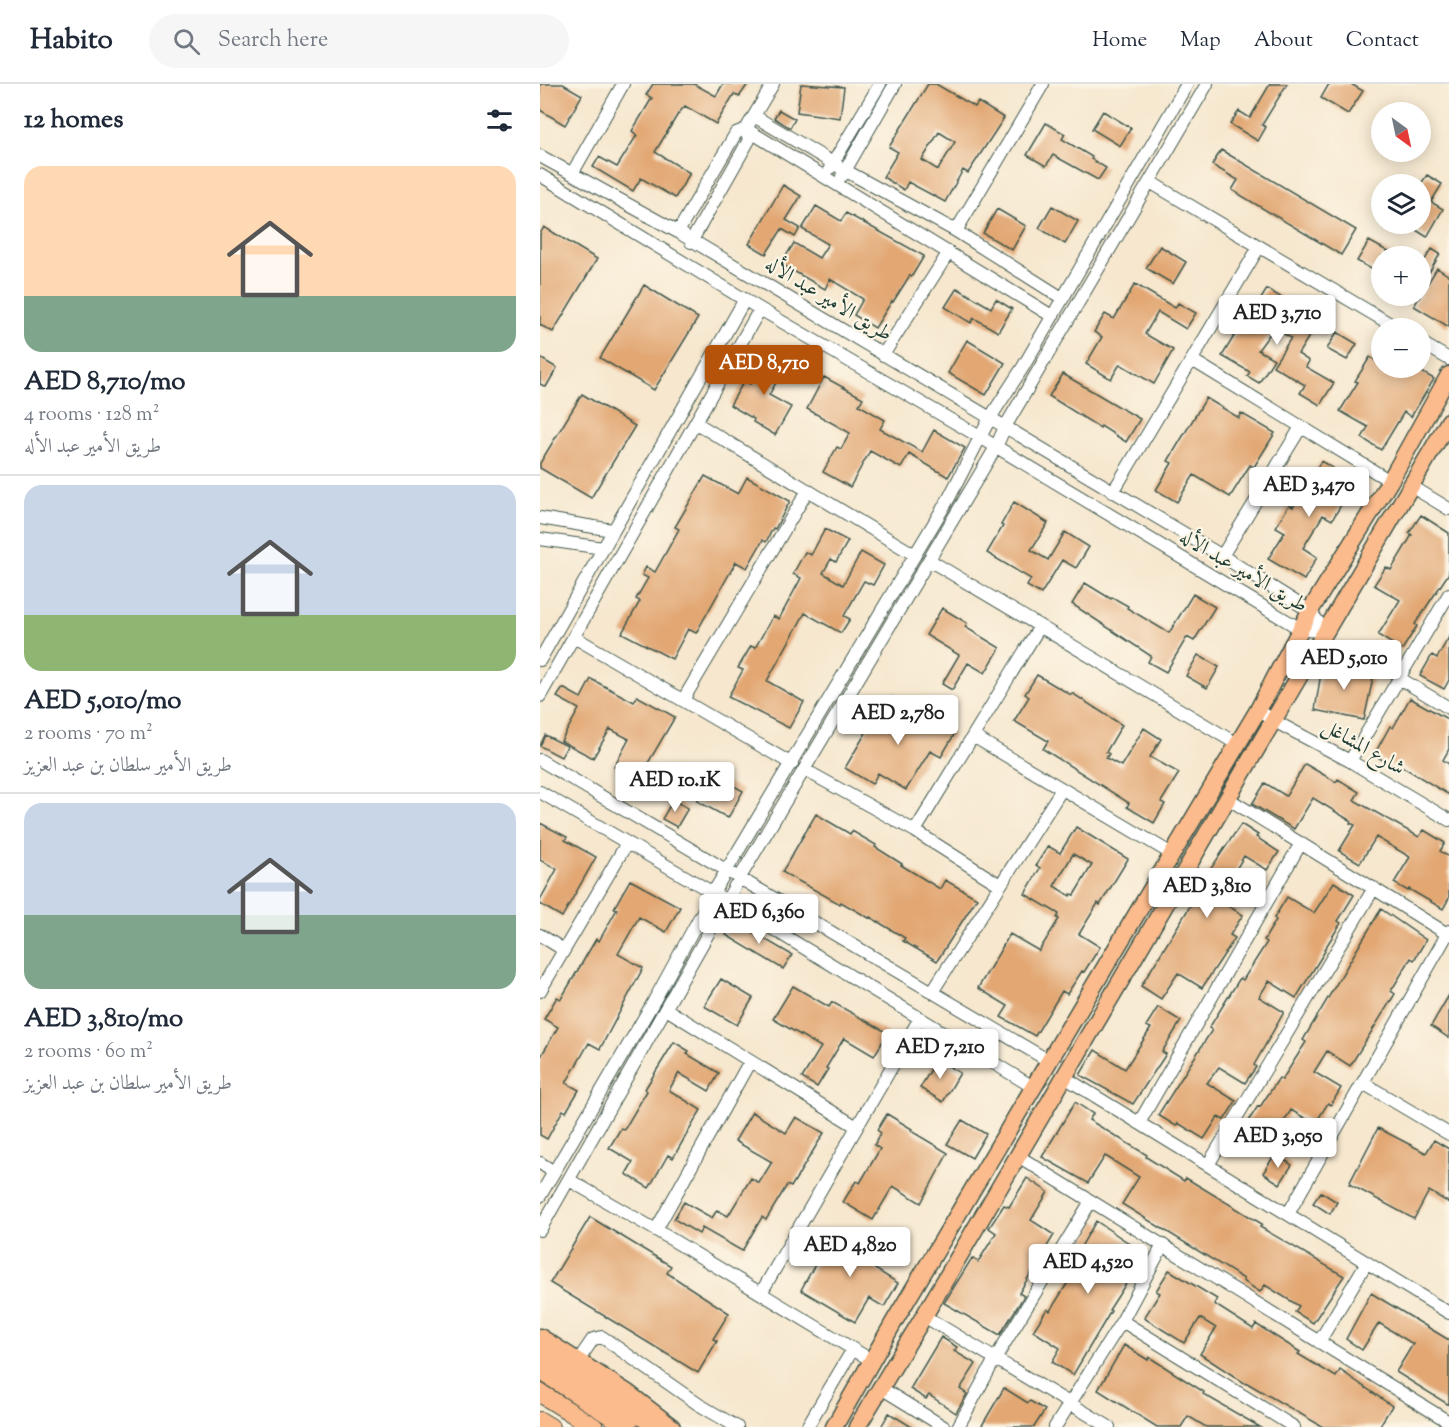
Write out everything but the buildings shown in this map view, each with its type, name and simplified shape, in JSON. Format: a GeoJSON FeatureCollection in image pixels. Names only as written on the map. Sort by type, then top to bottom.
{"type":"FeatureCollection","features":[{"type":"Feature","properties":{"kind":"highway"},"geometry":{"type":"LineString","coordinates":[[540,1353],[661,1427]]}},
{"type":"Feature","properties":{"kind":"highway"},"geometry":{"type":"LineString","coordinates":[[540,1371],[628,1427]]}},
{"type":"Feature","properties":{"kind":"highway"},"geometry":{"type":"LineString","coordinates":[[540,1393],[594,1427]]}},
{"type":"Feature","properties":{"kind":"highway"},"geometry":{"type":"LineString","coordinates":[[540,1421],[550,1427]]}},
{"type":"Feature","properties":{"kind":"main road"},"geometry":{"type":"LineString","coordinates":[[835,1424],[1258,710],[1310,611],[1390,481],[1449,375]]}},
{"type":"Feature","properties":{"kind":"main road"},"geometry":{"type":"LineString","coordinates":[[857,1427],[1449,421]]}},
{"type":"Feature","properties":{"kind":"main road"},"geometry":{"type":"LineString","coordinates":[[540,1337],[628,1393],[672,1427]]}},
{"type":"Feature","properties":{"kind":"street"},"geometry":{"type":"LineString","coordinates":[[573,172],[622,84]]}},
{"type":"Feature","properties":{"kind":"street"},"geometry":{"type":"LineString","coordinates":[[678,232],[736,133],[746,129],[773,84]]}},
{"type":"Feature","properties":{"kind":"street"},"geometry":{"type":"LineString","coordinates":[[825,177],[879,84]]}},
{"type":"Feature","properties":{"kind":"street"},"geometry":{"type":"LineString","coordinates":[[836,184],[895,84]]}},
{"type":"Feature","properties":{"kind":"street"},"geometry":{"type":"LineString","coordinates":[[956,231],[1043,84]]}},
{"type":"Feature","properties":{"kind":"street"},"geometry":{"type":"LineString","coordinates":[[540,1196],[654,1001],[713,893],[915,555],[990,418],[1187,84]]}},
{"type":"Feature","properties":{"kind":"street"},"geometry":{"type":"LineString","coordinates":[[540,1230],[739,879],[996,447],[1207,84]]}},
{"type":"Feature","properties":{"kind":"street"},"geometry":{"type":"LineString","coordinates":[[754,116],[845,170],[956,231],[1062,298]]}},
{"type":"Feature","properties":{"kind":"street"},"geometry":{"type":"LineString","coordinates":[[746,129],[1052,316]]}},
{"type":"Feature","properties":{"kind":"street"},"geometry":{"type":"LineString","coordinates":[[692,242],[749,141],[746,129]]}},
{"type":"Feature","properties":{"kind":"street","name":"طريق الأمير عبد الأله"},"geometry":{"type":"LineString","coordinates":[[540,156],[573,172],[678,232],[1222,556],[1310,611],[1326,631]]}},
{"type":"Feature","properties":{"kind":"street","name":"طريق الأمير عبد الأله"},"geometry":{"type":"LineString","coordinates":[[540,175],[760,309],[980,437],[1302,630],[1326,631]]}},
{"type":"Feature","properties":{"kind":"street"},"geometry":{"type":"LineString","coordinates":[[1150,182],[1381,318]]}},
{"type":"Feature","properties":{"kind":"street"},"geometry":{"type":"LineString","coordinates":[[1113,492],[1259,247]]}},
{"type":"Feature","properties":{"kind":"street"},"geometry":{"type":"LineString","coordinates":[[883,355],[949,252]]}},
{"type":"Feature","properties":{"kind":"street"},"geometry":{"type":"LineString","coordinates":[[540,660],[745,299]]}},
{"type":"Feature","properties":{"kind":"street"},"geometry":{"type":"LineString","coordinates":[[540,696],[760,309]]}},
{"type":"Feature","properties":{"kind":"street"},"geometry":{"type":"LineString","coordinates":[[1431,348],[1449,359]]}},
{"type":"Feature","properties":{"kind":"street"},"geometry":{"type":"LineString","coordinates":[[1192,360],[1390,481]]}},
{"type":"Feature","properties":{"kind":"street"},"geometry":{"type":"LineString","coordinates":[[696,423],[915,555]]}},
{"type":"Feature","properties":{"kind":"street"},"geometry":{"type":"LineString","coordinates":[[1222,556],[1301,427]]}},
{"type":"Feature","properties":{"kind":"street"},"geometry":{"type":"LineString","coordinates":[[1411,486],[1449,509]]}},
{"type":"Feature","properties":{"kind":"street"},"geometry":{"type":"LineString","coordinates":[[683,700],[808,490]]}},
{"type":"Feature","properties":{"kind":"street"},"geometry":{"type":"LineString","coordinates":[[540,518],[612,530]]}},
{"type":"Feature","properties":{"kind":"street"},"geometry":{"type":"LineString","coordinates":[[540,539],[603,548]]}},
{"type":"Feature","properties":{"kind":"street"},"geometry":{"type":"LineString","coordinates":[[929,560],[1237,744]]}},
{"type":"Feature","properties":{"kind":"street"},"geometry":{"type":"LineString","coordinates":[[1350,761],[1399,678],[1445,609],[1449,594]]}},
{"type":"Feature","properties":{"kind":"street"},"geometry":{"type":"LineString","coordinates":[[915,831],[1040,627]]}},
{"type":"Feature","properties":{"kind":"street"},"geometry":{"type":"LineString","coordinates":[[574,637],[792,764]]}},
{"type":"Feature","properties":{"kind":"street"},"geometry":{"type":"LineString","coordinates":[[1399,678],[1449,708]]}},
{"type":"Feature","properties":{"kind":"street","name":"شارع المشاغل"},"geometry":{"type":"LineString","coordinates":[[1258,710],[1449,820]]}},
{"type":"Feature","properties":{"kind":"street"},"geometry":{"type":"LineString","coordinates":[[973,736],[1172,854]]}},
{"type":"Feature","properties":{"kind":"street"},"geometry":{"type":"LineString","coordinates":[[540,760],[1048,1061]]}},
{"type":"Feature","properties":{"kind":"street"},"geometry":{"type":"LineString","coordinates":[[804,770],[915,831],[1000,885]]}},
{"type":"Feature","properties":{"kind":"street"},"geometry":{"type":"LineString","coordinates":[[932,992],[1062,789]]}},
{"type":"Feature","properties":{"kind":"street"},"geometry":{"type":"LineString","coordinates":[[540,792],[727,901],[1033,1087]]}},
{"type":"Feature","properties":{"kind":"street"},"geometry":{"type":"LineString","coordinates":[[1227,798],[1449,933],[1288,1214]]}},
{"type":"Feature","properties":{"kind":"street"},"geometry":{"type":"LineString","coordinates":[[540,992],[627,843]]}},
{"type":"Feature","properties":{"kind":"street"},"geometry":{"type":"LineString","coordinates":[[1139,1122],[1301,843]]}},
{"type":"Feature","properties":{"kind":"street"},"geometry":{"type":"LineString","coordinates":[[1208,1165],[1374,888]]}},
{"type":"Feature","properties":{"kind":"street"},"geometry":{"type":"LineString","coordinates":[[540,935],[564,950]]}},
{"type":"Feature","properties":{"kind":"street"},"geometry":{"type":"LineString","coordinates":[[666,1009],[857,1127]]}},
{"type":"Feature","properties":{"kind":"street"},"geometry":{"type":"LineString","coordinates":[[761,1293],[920,1018]]}},
{"type":"Feature","properties":{"kind":"street"},"geometry":{"type":"LineString","coordinates":[[656,1230],[750,1061]]}},
{"type":"Feature","properties":{"kind":"street"},"geometry":{"type":"LineString","coordinates":[[1064,1077],[1449,1313]]}},
{"type":"Feature","properties":{"kind":"street"},"geometry":{"type":"LineString","coordinates":[[1363,1083],[1449,1134]]}},
{"type":"Feature","properties":{"kind":"street"},"geometry":{"type":"LineString","coordinates":[[1018,1156],[1449,1422]]}},
{"type":"Feature","properties":{"kind":"street"},"geometry":{"type":"LineString","coordinates":[[540,1163],[554,1172]]}},
{"type":"Feature","properties":{"kind":"street"},"geometry":{"type":"LineString","coordinates":[[569,1180],[872,1360]]}},
{"type":"Feature","properties":{"kind":"street"},"geometry":{"type":"LineString","coordinates":[[958,1427],[1091,1201]]}},
{"type":"Feature","properties":{"kind":"street"},"geometry":{"type":"LineString","coordinates":[[1055,1427],[1122,1321],[1163,1245]]}},
{"type":"Feature","properties":{"kind":"street"},"geometry":{"type":"LineString","coordinates":[[1319,1342],[1367,1262]]}},
{"type":"Feature","properties":{"kind":"street"},"geometry":{"type":"LineString","coordinates":[[924,1316],[1109,1427]]}},
{"type":"Feature","properties":{"kind":"street"},"geometry":{"type":"LineString","coordinates":[[1122,1321],[1294,1427]]}},
{"type":"Feature","properties":{"kind":"street"},"geometry":{"type":"LineString","coordinates":[[578,1361],[593,1340],[602,1337],[698,1404],[737,1427]]}},
{"type":"Feature","properties":{"kind":"street"},"geometry":{"type":"LineString","coordinates":[[807,1427],[853,1349]]}},
{"type":"Feature","properties":{"kind":"street"},"geometry":{"type":"LineString","coordinates":[[881,1388],[944,1427]]}}]}
